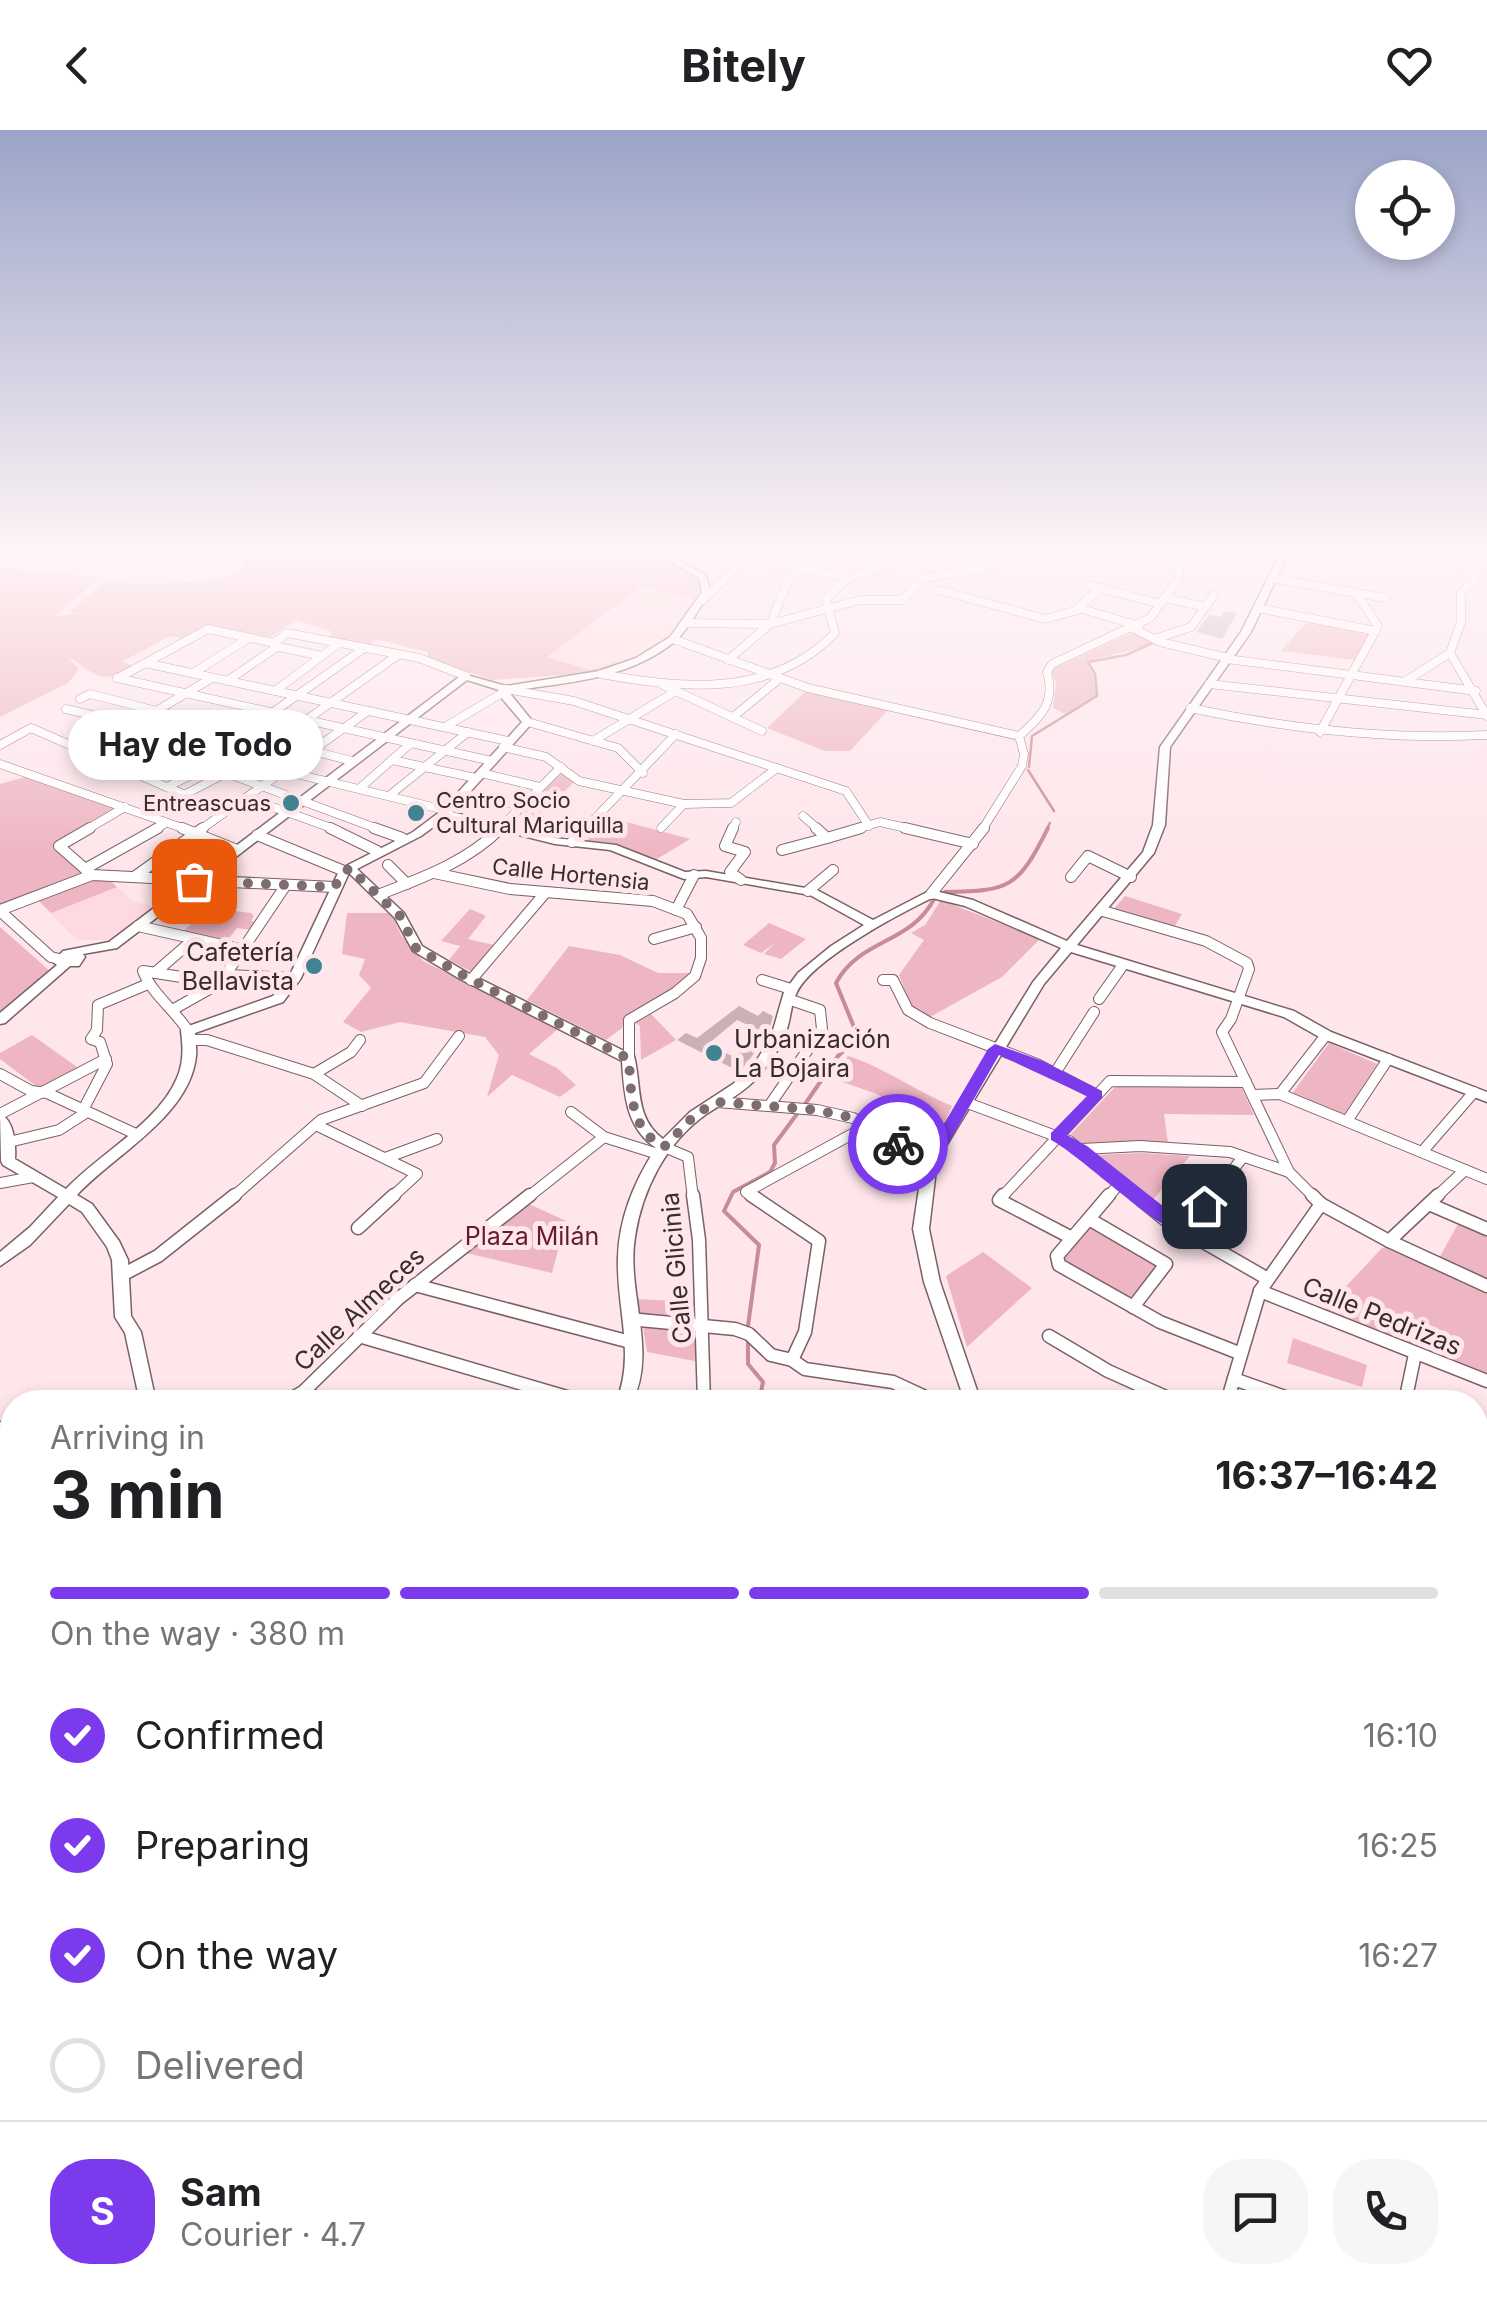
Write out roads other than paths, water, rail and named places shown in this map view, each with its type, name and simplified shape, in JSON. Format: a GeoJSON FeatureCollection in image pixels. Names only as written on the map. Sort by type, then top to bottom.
{"type":"FeatureCollection","features":[{"type":"Feature","properties":{"kind":"street"},"geometry":{"type":"LineString","coordinates":[[164,652],[117,678],[492,761]]}},
{"type":"Feature","properties":{"kind":"street"},"geometry":{"type":"LineString","coordinates":[[193,673],[226,652]]}},
{"type":"Feature","properties":{"kind":"street"},"geometry":{"type":"LineString","coordinates":[[227,680],[266,652]]}},
{"type":"Feature","properties":{"kind":"street"},"geometry":{"type":"LineString","coordinates":[[306,652],[322,656]]}},
{"type":"Feature","properties":{"kind":"street"},"geometry":{"type":"LineString","coordinates":[[275,691],[327,652]]}},
{"type":"Feature","properties":{"kind":"street"},"geometry":{"type":"LineString","coordinates":[[272,713],[359,652]]}},
{"type":"Feature","properties":{"kind":"street"},"geometry":{"type":"LineString","coordinates":[[382,652],[419,658],[505,688],[574,700],[846,791],[853,797],[857,816],[869,826]]}},
{"type":"Feature","properties":{"kind":"street"},"geometry":{"type":"LineString","coordinates":[[444,727],[505,688],[601,674],[652,652]]}},
{"type":"Feature","properties":{"kind":"street"},"geometry":{"type":"LineString","coordinates":[[708,652],[775,677],[922,716],[1019,736]]}},
{"type":"Feature","properties":{"kind":"street"},"geometry":{"type":"LineString","coordinates":[[728,660],[737,652]]}},
{"type":"Feature","properties":{"kind":"street"},"geometry":{"type":"LineString","coordinates":[[733,718],[775,677],[816,652]]}},
{"type":"Feature","properties":{"kind":"street"},"geometry":{"type":"LineString","coordinates":[[1019,736],[1051,704],[1054,692],[1047,672],[1052,664],[1079,652]]}},
{"type":"Feature","properties":{"kind":"street"},"geometry":{"type":"LineString","coordinates":[[1205,652],[1476,692]]}},
{"type":"Feature","properties":{"kind":"street"},"geometry":{"type":"LineString","coordinates":[[969,1390],[932,1282],[922,1229],[930,1161],[995,1049],[1040,982],[1148,853],[1158,824],[1165,748],[1231,652]]}},
{"type":"Feature","properties":{"kind":"street"},"geometry":{"type":"LineString","coordinates":[[1320,732],[1364,652]]}},
{"type":"Feature","properties":{"kind":"street"},"geometry":{"type":"LineString","coordinates":[[1404,682],[1450,653],[1487,716]]}},
{"type":"Feature","properties":{"kind":"street"},"geometry":{"type":"LineString","coordinates":[[147,814],[247,762],[398,655]]}},
{"type":"Feature","properties":{"kind":"street"},"geometry":{"type":"LineString","coordinates":[[145,663],[468,732],[546,757],[579,782],[684,804],[731,803],[777,768]]}},
{"type":"Feature","properties":{"kind":"street"},"geometry":{"type":"LineString","coordinates":[[601,674],[711,682],[775,677]]}},
{"type":"Feature","properties":{"kind":"street"},"geometry":{"type":"LineString","coordinates":[[79,749],[129,727],[212,677]]}},
{"type":"Feature","properties":{"kind":"street"},"geometry":{"type":"LineString","coordinates":[[166,823],[89,872],[0,911],[51,957],[62,962],[77,961],[80,958],[75,954],[114,945],[384,737],[477,679]]}},
{"type":"Feature","properties":{"kind":"street"},"geometry":{"type":"LineString","coordinates":[[655,680],[762,731]]}},
{"type":"Feature","properties":{"kind":"street"},"geometry":{"type":"LineString","coordinates":[[1209,684],[1487,716]]}},
{"type":"Feature","properties":{"kind":"street"},"geometry":{"type":"LineString","coordinates":[[236,705],[262,688]]}},
{"type":"Feature","properties":{"kind":"street"},"geometry":{"type":"LineString","coordinates":[[505,688],[528,722],[618,748],[643,773]]}},
{"type":"Feature","properties":{"kind":"street"},"geometry":{"type":"LineString","coordinates":[[593,741],[676,691]]}},
{"type":"Feature","properties":{"kind":"street"},"geometry":{"type":"LineString","coordinates":[[80,698],[90,694],[352,761]]}},
{"type":"Feature","properties":{"kind":"street"},"geometry":{"type":"LineString","coordinates":[[1190,707],[1320,732],[1438,738],[1487,734]]}},
{"type":"Feature","properties":{"kind":"street"},"geometry":{"type":"LineString","coordinates":[[66,709],[129,727],[227,773],[402,838]]}},
{"type":"Feature","properties":{"kind":"street"},"geometry":{"type":"LineString","coordinates":[[134,877],[197,836],[368,710]]}},
{"type":"Feature","properties":{"kind":"street"},"geometry":{"type":"LineString","coordinates":[[189,1035],[278,999],[295,978],[334,887],[346,869],[402,838],[417,834],[445,811],[528,722]]}},
{"type":"Feature","properties":{"kind":"street"},"geometry":{"type":"LineString","coordinates":[[0,746],[31,728],[185,794]]}},
{"type":"Feature","properties":{"kind":"street"},"geometry":{"type":"LineString","coordinates":[[197,760],[237,732]]}},
{"type":"Feature","properties":{"kind":"street"},"geometry":{"type":"LineString","coordinates":[[390,795],[468,732]]}},
{"type":"Feature","properties":{"kind":"street"},"geometry":{"type":"LineString","coordinates":[[572,842],[624,793],[676,734]]}},
{"type":"Feature","properties":{"kind":"street"},"geometry":{"type":"LineString","coordinates":[[631,1390],[634,1343],[622,1267],[635,1198],[661,1150],[697,1113],[739,1090],[756,1071],[779,1036],[790,994],[808,966],[931,894],[973,844],[1022,767],[1024,750],[1019,736]]}},
{"type":"Feature","properties":{"kind":"street"},"geometry":{"type":"LineString","coordinates":[[108,762],[155,738],[390,795],[499,828],[612,847],[684,876],[808,891],[874,926]]}},
{"type":"Feature","properties":{"kind":"street"},"geometry":{"type":"LineString","coordinates":[[360,788],[412,744]]}},
{"type":"Feature","properties":{"kind":"street"},"geometry":{"type":"LineString","coordinates":[[137,774],[190,746]]}},
{"type":"Feature","properties":{"kind":"street"},"geometry":{"type":"LineString","coordinates":[[392,760],[540,787]]}},
{"type":"Feature","properties":{"kind":"street"},"geometry":{"type":"LineString","coordinates":[[0,764],[147,814],[237,850]]}},
{"type":"Feature","properties":{"kind":"street"},"geometry":{"type":"LineString","coordinates":[[167,787],[210,766]]}},
{"type":"Feature","properties":{"kind":"street"},"geometry":{"type":"LineString","coordinates":[[378,894],[434,873],[481,848],[561,768]]}},
{"type":"Feature","properties":{"kind":"street"},"geometry":{"type":"LineString","coordinates":[[485,797],[521,806]]}},
{"type":"Feature","properties":{"kind":"street"},"geometry":{"type":"LineString","coordinates":[[248,798],[350,835],[377,851]]}},
{"type":"Feature","properties":{"kind":"street"},"geometry":{"type":"LineString","coordinates":[[661,828],[684,804]]}},
{"type":"Feature","properties":{"kind":"street"},"geometry":{"type":"LineString","coordinates":[[124,807],[59,846],[89,872],[334,887]]}},
{"type":"Feature","properties":{"kind":"street"},"geometry":{"type":"LineString","coordinates":[[803,816],[827,838]]}},
{"type":"Feature","properties":{"kind":"street"},"geometry":{"type":"LineString","coordinates":[[736,822],[726,846],[745,852],[730,872],[742,880]]}},
{"type":"Feature","properties":{"kind":"street"},"geometry":{"type":"LineString","coordinates":[[782,850],[869,826],[898,824],[973,844]]}},
{"type":"Feature","properties":{"kind":"street"},"geometry":{"type":"LineString","coordinates":[[258,834],[346,869],[400,916],[416,948],[629,1059]]}},
{"type":"Feature","properties":{"kind":"street"},"geometry":{"type":"LineString","coordinates":[[1071,877],[1088,856],[1131,876]]}},
{"type":"Feature","properties":{"kind":"street"},"geometry":{"type":"LineString","coordinates":[[388,865],[407,884]]}},
{"type":"Feature","properties":{"kind":"street"},"geometry":{"type":"LineString","coordinates":[[808,891],[833,870]]}},
{"type":"Feature","properties":{"kind":"street","name":"Calle Hortensia"},"geometry":{"type":"LineString","coordinates":[[434,873],[485,885],[647,900],[686,914],[696,927]]}},
{"type":"Feature","properties":{"kind":"street"},"geometry":{"type":"LineString","coordinates":[[676,910],[694,875]]}},
{"type":"Feature","properties":{"kind":"street"},"geometry":{"type":"LineString","coordinates":[[174,1009],[223,978],[286,885]]}},
{"type":"Feature","properties":{"kind":"street"},"geometry":{"type":"LineString","coordinates":[[471,980],[546,892]]}},
{"type":"Feature","properties":{"kind":"street"},"geometry":{"type":"LineString","coordinates":[[931,894],[969,903],[1069,947],[1289,1014],[1326,1034],[1480,1094],[1422,1152]]}},
{"type":"Feature","properties":{"kind":"street"},"geometry":{"type":"LineString","coordinates":[[1102,910],[1206,940],[1247,963],[1249,969],[1232,1020],[1222,1032],[1289,1172],[1321,1204],[1389,1242],[1487,1286]]}},
{"type":"Feature","properties":{"kind":"street"},"geometry":{"type":"LineString","coordinates":[[138,926],[240,949]]}},
{"type":"Feature","properties":{"kind":"street"},"geometry":{"type":"LineString","coordinates":[[654,939],[696,927],[704,946],[690,982],[629,1020],[633,1111],[647,1138],[661,1150]]}},
{"type":"Feature","properties":{"kind":"street"},"geometry":{"type":"LineString","coordinates":[[158,971],[194,940]]}},
{"type":"Feature","properties":{"kind":"street"},"geometry":{"type":"LineString","coordinates":[[0,1020],[62,962]]}},
{"type":"Feature","properties":{"kind":"street"},"geometry":{"type":"LineString","coordinates":[[1099,999],[1123,964]]}},
{"type":"Feature","properties":{"kind":"street"},"geometry":{"type":"LineString","coordinates":[[0,1260],[26,1243],[89,1174],[138,1135],[178,1092],[190,1063],[189,1035],[174,1009],[148,984],[144,971],[223,978],[295,978]]}},
{"type":"Feature","properties":{"kind":"street"},"geometry":{"type":"LineString","coordinates":[[762,980],[820,1010],[822,1029],[768,1106]]}},
{"type":"Feature","properties":{"kind":"street"},"geometry":{"type":"LineString","coordinates":[[883,980],[893,980],[908,1010],[930,1024],[1055,1073],[1097,1095]]}},
{"type":"Feature","properties":{"kind":"street"},"geometry":{"type":"LineString","coordinates":[[8,1142],[59,1130],[85,1111],[105,1056],[100,1042],[91,1039],[97,1030],[95,1018],[101,1000],[148,984]]}},
{"type":"Feature","properties":{"kind":"street"},"geometry":{"type":"LineString","coordinates":[[1055,1073],[1094,1012]]}},
{"type":"Feature","properties":{"kind":"street"},"geometry":{"type":"LineString","coordinates":[[1280,1094],[1326,1034]]}},
{"type":"Feature","properties":{"kind":"street"},"geometry":{"type":"LineString","coordinates":[[189,1035],[314,1074],[362,1106]]}},
{"type":"Feature","properties":{"kind":"street"},"geometry":{"type":"LineString","coordinates":[[122,1275],[158,1256],[202,1224],[316,1125],[424,1084],[459,1036]]}},
{"type":"Feature","properties":{"kind":"street"},"geometry":{"type":"LineString","coordinates":[[314,1074],[351,1052],[360,1040]]}},
{"type":"Feature","properties":{"kind":"street"},"geometry":{"type":"LineString","coordinates":[[105,1056],[0,1116],[8,1142],[4,1159],[87,1208],[114,1245],[122,1275],[123,1317],[133,1332],[145,1390]]}},
{"type":"Feature","properties":{"kind":"street"},"geometry":{"type":"LineString","coordinates":[[1346,1121],[1388,1059]]}},
{"type":"Feature","properties":{"kind":"street"},"geometry":{"type":"LineString","coordinates":[[0,1074],[138,1135]]}},
{"type":"Feature","properties":{"kind":"street"},"geometry":{"type":"LineString","coordinates":[[1072,1238],[999,1200],[1110,1081],[1246,1082]]}},
{"type":"Feature","properties":{"kind":"street"},"geometry":{"type":"LineString","coordinates":[[1252,1095],[1280,1094],[1487,1179]]}},
{"type":"Feature","properties":{"kind":"street"},"geometry":{"type":"LineString","coordinates":[[718,1102],[816,1110],[854,1118],[930,1161]]}},
{"type":"Feature","properties":{"kind":"street","name":"Calle Pedrizas"},"geometry":{"type":"LineString","coordinates":[[965,1102],[1081,1150],[1120,1183],[1264,1286],[1487,1382]]}},
{"type":"Feature","properties":{"kind":"street"},"geometry":{"type":"LineString","coordinates":[[571,1112],[604,1137],[661,1150]]}},
{"type":"Feature","properties":{"kind":"street"},"geometry":{"type":"LineString","coordinates":[[316,1125],[417,1174],[358,1228]]}},
{"type":"Feature","properties":{"kind":"street"},"geometry":{"type":"LineString","coordinates":[[792,1360],[805,1332],[819,1241],[746,1192],[867,1126]]}},
{"type":"Feature","properties":{"kind":"street","name":"Calle Almeces"},"geometry":{"type":"LineString","coordinates":[[305,1390],[415,1284],[604,1137]]}},
{"type":"Feature","properties":{"kind":"street"},"geometry":{"type":"LineString","coordinates":[[388,1157],[438,1139]]}},
{"type":"Feature","properties":{"kind":"street"},"geometry":{"type":"LineString","coordinates":[[1081,1150],[1140,1146],[1230,1152],[1289,1172]]}},
{"type":"Feature","properties":{"kind":"street","name":"Calle Glicinia"},"geometry":{"type":"LineString","coordinates":[[661,1150],[688,1157],[704,1326],[704,1390]]}},
{"type":"Feature","properties":{"kind":"street"},"geometry":{"type":"LineString","coordinates":[[1185,1231],[1243,1157]]}},
{"type":"Feature","properties":{"kind":"street"},"geometry":{"type":"LineString","coordinates":[[1389,1242],[1465,1170]]}},
{"type":"Feature","properties":{"kind":"street"},"geometry":{"type":"LineString","coordinates":[[0,1183],[33,1176]]}},
{"type":"Feature","properties":{"kind":"street"},"geometry":{"type":"LineString","coordinates":[[1120,1183],[1056,1256],[1059,1266],[1133,1307],[1238,1353]]}},
{"type":"Feature","properties":{"kind":"street"},"geometry":{"type":"LineString","coordinates":[[1231,1390],[1238,1353],[1264,1286],[1321,1204]]}},
{"type":"Feature","properties":{"kind":"street"},"geometry":{"type":"LineString","coordinates":[[1429,1204],[1487,1228]]}},
{"type":"Feature","properties":{"kind":"street"},"geometry":{"type":"LineString","coordinates":[[1089,1219],[1166,1264],[1133,1307]]}},
{"type":"Feature","properties":{"kind":"street"},"geometry":{"type":"LineString","coordinates":[[415,1284],[634,1343]]}},
{"type":"Feature","properties":{"kind":"street"},"geometry":{"type":"LineString","coordinates":[[629,1318],[749,1334],[771,1355],[826,1375],[892,1382],[910,1390]]}},
{"type":"Feature","properties":{"kind":"street"},"geometry":{"type":"LineString","coordinates":[[360,1336],[543,1390]]}},
{"type":"Feature","properties":{"kind":"street"},"geometry":{"type":"LineString","coordinates":[[1049,1336],[1108,1371],[1150,1390]]}},
{"type":"Feature","properties":{"kind":"street"},"geometry":{"type":"LineString","coordinates":[[1408,1390],[1415,1354]]}},
{"type":"Feature","properties":{"kind":"street"},"geometry":{"type":"LineString","coordinates":[[1234,1379],[1265,1390]]}},
{"type":"Feature","properties":{"kind":"waterway"},"geometry":{"type":"LineString","coordinates":[[1029,767],[1032,736],[1097,696],[1095,674],[1088,662],[1132,652]]}},
{"type":"Feature","properties":{"kind":"waterway"},"geometry":{"type":"LineString","coordinates":[[1028,770],[1054,811]]}},
{"type":"Feature","properties":{"kind":"waterway"},"geometry":{"type":"LineString","coordinates":[[1046,830],[1050,823]]}},
{"type":"Feature","properties":{"kind":"waterway"},"geometry":{"type":"LineString","coordinates":[[945,892],[984,890],[1010,882],[1028,863],[1048,828]]}},
{"type":"Feature","properties":{"kind":"waterway"},"geometry":{"type":"LineString","coordinates":[[803,1107],[838,1056],[858,1037],[836,983],[858,958],[912,925],[934,899]]}},
{"type":"Feature","properties":{"kind":"waterway"},"geometry":{"type":"LineString","coordinates":[[748,1326],[759,1245],[724,1211],[733,1192],[770,1172],[775,1163],[774,1145],[797,1114]]}},
{"type":"Feature","properties":{"kind":"waterway"},"geometry":{"type":"LineString","coordinates":[[748,1338],[748,1364],[763,1382],[761,1390]]}},
{"type":"Feature","properties":{"kind":"place","name":"Entreascuas"},"geometry":{"type":"Point","coordinates":[291,803]}},
{"type":"Feature","properties":{"kind":"place","name":"Centro Socio Cultural Mariquilla"},"geometry":{"type":"Point","coordinates":[416,813]}},
{"type":"Feature","properties":{"kind":"place","name":"Hay de Todo"},"geometry":{"type":"Point","coordinates":[194,881]}},
{"type":"Feature","properties":{"kind":"place","name":"Cafetería Bellavista"},"geometry":{"type":"Point","coordinates":[314,966]}},
{"type":"Feature","properties":{"kind":"place","name":"Urbanización La Bojaira"},"geometry":{"type":"Point","coordinates":[714,1053]}},
{"type":"Feature","properties":{"kind":"park label","name":"Plaza Milán"},"geometry":{"type":"Point","coordinates":[532,1236]}}]}
